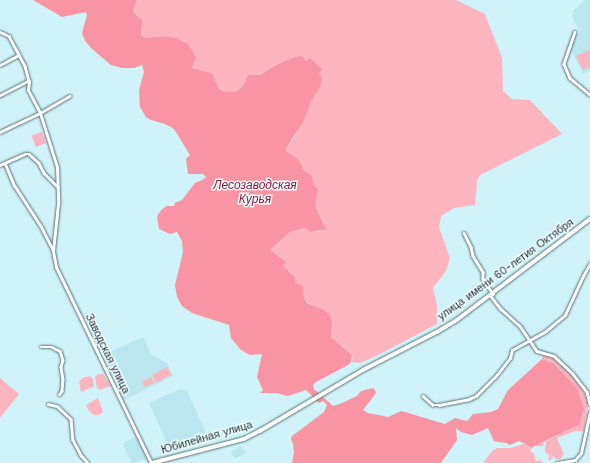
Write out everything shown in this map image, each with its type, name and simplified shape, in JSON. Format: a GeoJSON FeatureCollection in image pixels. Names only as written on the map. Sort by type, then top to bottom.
{"type":"FeatureCollection","features":[{"type":"Feature","properties":{"kind":"main road","name":"улица имени 60-летия Октября"},"geometry":{"type":"LineString","coordinates":[[307,403],[363,370],[437,332],[491,294],[590,219]]}},
{"type":"Feature","properties":{"kind":"main road","name":"Юбилейная улица"},"geometry":{"type":"LineString","coordinates":[[152,463],[250,437],[307,403]]}},
{"type":"Feature","properties":{"kind":"street"},"geometry":{"type":"LineString","coordinates":[[575,32],[564,64],[570,78],[590,95]]}},
{"type":"Feature","properties":{"kind":"street"},"geometry":{"type":"LineString","coordinates":[[1,34],[9,36],[19,56],[29,81],[28,90]]}},
{"type":"Feature","properties":{"kind":"street"},"geometry":{"type":"LineString","coordinates":[[0,65],[19,56]]}},
{"type":"Feature","properties":{"kind":"street"},"geometry":{"type":"LineString","coordinates":[[0,96],[29,81]]}},
{"type":"Feature","properties":{"kind":"street"},"geometry":{"type":"LineString","coordinates":[[25,84],[28,90]]}},
{"type":"Feature","properties":{"kind":"street","name":"Заводская улица"},"geometry":{"type":"LineString","coordinates":[[28,90],[40,113],[57,167],[58,188],[53,251],[54,262],[62,283],[152,463]]}},
{"type":"Feature","properties":{"kind":"street"},"geometry":{"type":"LineString","coordinates":[[0,132],[40,113],[70,96]]}},
{"type":"Feature","properties":{"kind":"street"},"geometry":{"type":"LineString","coordinates":[[0,166],[25,154],[29,154],[39,162],[44,173],[58,188]]}},
{"type":"Feature","properties":{"kind":"street"},"geometry":{"type":"LineString","coordinates":[[5,163],[15,186],[40,226],[53,251]]}},
{"type":"Feature","properties":{"kind":"street"},"geometry":{"type":"LineString","coordinates":[[464,233],[471,247],[473,256],[483,272],[483,279],[501,309],[520,326],[537,351],[554,356],[578,380],[587,392],[590,404]]}},
{"type":"Feature","properties":{"kind":"street"},"geometry":{"type":"LineString","coordinates":[[423,396],[433,404],[439,405],[469,400],[488,386],[510,358],[512,350],[555,325],[565,315],[590,264]]}},
{"type":"Feature","properties":{"kind":"street"},"geometry":{"type":"LineString","coordinates":[[40,347],[52,346],[60,351],[63,360],[63,379],[62,391],[60,394]]}},
{"type":"Feature","properties":{"kind":"street"},"geometry":{"type":"LineString","coordinates":[[48,404],[57,406],[71,419],[73,440],[81,455],[88,463]]}},
{"type":"Feature","properties":{"kind":"street"},"geometry":{"type":"LineString","coordinates":[[558,463],[577,461],[586,436],[590,412]]}},
{"type":"Feature","properties":{"kind":"shaded area"},"geometry":{"type":"Polygon","coordinates":[[[137,0],[456,0],[485,14],[502,58],[503,91],[512,99],[530,100],[562,134],[480,175],[477,181],[475,205],[454,208],[441,216],[439,227],[450,258],[446,271],[433,288],[437,306],[437,324],[361,363],[351,362],[353,358],[349,352],[331,337],[332,327],[322,309],[308,303],[304,298],[303,291],[295,283],[295,277],[283,266],[285,262],[270,250],[290,232],[305,228],[310,232],[322,230],[324,224],[315,206],[316,196],[312,176],[304,170],[299,160],[285,150],[295,136],[321,85],[322,79],[319,74],[320,72],[306,61],[295,57],[278,64],[260,75],[248,75],[243,86],[235,92],[223,91],[219,89],[213,75],[208,72],[192,68],[194,64],[185,42],[164,36],[145,38],[141,36],[142,29],[139,16],[133,11],[137,0]]]}},
{"type":"Feature","properties":{"kind":"shaded area"},"geometry":{"type":"Polygon","coordinates":[[[585,0],[590,0],[590,70],[583,74],[570,48],[575,36],[580,32],[572,16],[574,10],[585,0]]]}},
{"type":"Feature","properties":{"kind":"shaded area"},"geometry":{"type":"Polygon","coordinates":[[[590,49],[590,67],[583,70],[576,56],[590,49]]]}},
{"type":"Feature","properties":{"kind":"shaded area"},"geometry":{"type":"Polygon","coordinates":[[[42,132],[46,143],[36,147],[32,136],[42,132]]]}},
{"type":"Feature","properties":{"kind":"shaded area"},"geometry":{"type":"Polygon","coordinates":[[[143,337],[151,354],[167,363],[173,376],[122,401],[101,356],[143,337]]]}},
{"type":"Feature","properties":{"kind":"shaded area"},"geometry":{"type":"Polygon","coordinates":[[[543,355],[552,357],[574,377],[582,388],[588,403],[584,431],[575,431],[557,438],[564,454],[560,459],[556,459],[553,456],[551,460],[548,460],[549,455],[545,452],[546,441],[579,425],[577,388],[553,363],[542,359],[543,355]]]}},
{"type":"Feature","properties":{"kind":"shaded area"},"geometry":{"type":"Polygon","coordinates":[[[167,367],[171,375],[156,383],[152,375],[167,367]]]}},
{"type":"Feature","properties":{"kind":"shaded area"},"geometry":{"type":"Polygon","coordinates":[[[99,374],[103,374],[111,386],[100,390],[97,388],[95,377],[99,374]]]}},
{"type":"Feature","properties":{"kind":"shaded area"},"geometry":{"type":"Polygon","coordinates":[[[90,376],[93,379],[94,388],[92,387],[81,392],[79,382],[82,378],[90,376]]]}},
{"type":"Feature","properties":{"kind":"shaded area"},"geometry":{"type":"Polygon","coordinates":[[[151,377],[154,383],[145,387],[142,382],[151,377]]]}},
{"type":"Feature","properties":{"kind":"shaded area"},"geometry":{"type":"Polygon","coordinates":[[[0,378],[19,394],[0,418],[0,378]]]}},
{"type":"Feature","properties":{"kind":"shaded area"},"geometry":{"type":"Polygon","coordinates":[[[181,389],[187,391],[206,433],[205,437],[169,447],[149,403],[181,389]]]}},
{"type":"Feature","properties":{"kind":"shaded area"},"geometry":{"type":"Polygon","coordinates":[[[98,398],[103,412],[99,415],[94,415],[89,411],[86,405],[98,398]]]}},
{"type":"Feature","properties":{"kind":"shaded area"},"geometry":{"type":"Polygon","coordinates":[[[136,437],[147,459],[132,463],[123,445],[125,442],[136,437]]]}},
{"type":"Feature","properties":{"kind":"shaded area"},"geometry":{"type":"Polygon","coordinates":[[[543,442],[544,446],[535,446],[530,450],[534,454],[536,461],[541,460],[542,463],[483,463],[492,451],[497,448],[511,448],[523,444],[532,446],[543,442]]]}},
{"type":"Feature","properties":{"kind":"shaded area"},"geometry":{"type":"Polygon","coordinates":[[[241,446],[246,453],[234,459],[231,452],[241,446]]]}},
{"type":"Feature","properties":{"kind":"water","name":"Лесозаводская Курья"},"geometry":{"type":"Polygon","coordinates":[[[33,0],[137,0],[133,11],[142,20],[141,36],[145,38],[164,36],[176,38],[188,44],[196,57],[192,68],[212,73],[219,89],[223,91],[235,92],[243,86],[248,75],[260,75],[278,64],[295,57],[302,56],[306,61],[310,58],[322,69],[319,74],[322,78],[321,85],[311,102],[303,122],[285,150],[299,160],[304,170],[312,176],[314,185],[318,189],[315,206],[326,229],[310,232],[304,228],[290,232],[270,250],[286,262],[283,266],[295,277],[295,283],[303,286],[304,298],[307,303],[322,309],[329,314],[332,321],[331,337],[352,355],[351,362],[348,365],[313,385],[314,389],[333,406],[357,396],[361,391],[373,388],[376,393],[363,410],[368,413],[388,417],[401,411],[445,424],[455,418],[467,421],[473,414],[491,412],[498,409],[508,390],[542,359],[553,363],[577,388],[584,409],[579,425],[532,447],[519,441],[510,445],[494,441],[488,428],[472,435],[461,432],[456,428],[457,440],[441,463],[292,463],[294,452],[291,439],[292,436],[324,412],[327,405],[323,401],[319,403],[306,390],[288,396],[276,393],[260,393],[263,390],[257,377],[262,354],[250,355],[241,350],[231,338],[229,325],[192,313],[182,306],[177,297],[175,285],[183,252],[182,241],[177,232],[170,234],[159,229],[157,217],[161,210],[167,206],[174,206],[175,203],[182,200],[195,183],[206,177],[203,174],[188,174],[186,159],[190,155],[174,129],[146,117],[140,107],[139,90],[144,72],[142,65],[134,68],[122,68],[111,65],[92,49],[85,41],[82,33],[87,15],[86,12],[62,17],[33,0]]]}}]}
